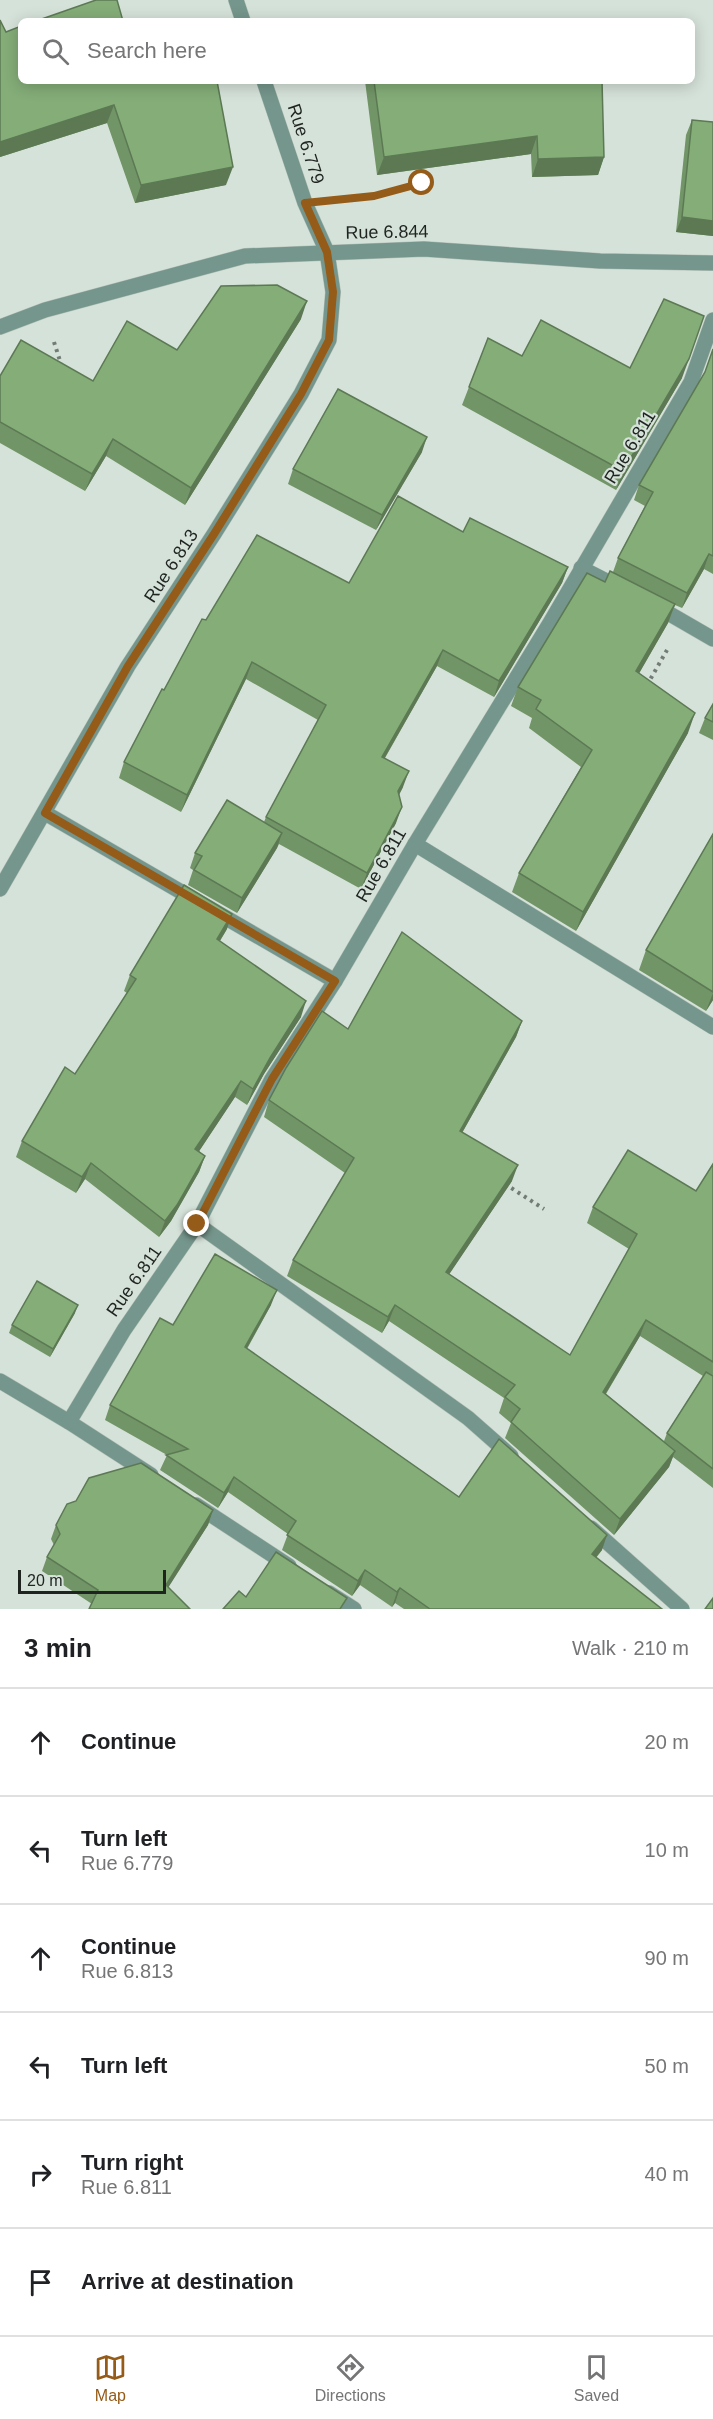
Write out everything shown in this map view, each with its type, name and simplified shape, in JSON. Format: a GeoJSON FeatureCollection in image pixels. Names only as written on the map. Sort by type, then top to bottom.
{"type":"FeatureCollection","features":[{"type":"Feature","properties":{"kind":"street"},"geometry":{"type":"LineString","coordinates":[[236,0],[242,18]]}},
{"type":"Feature","properties":{"kind":"street","name":"Rue 6.779"},"geometry":{"type":"LineString","coordinates":[[265,84],[305,203],[327,252]]}},
{"type":"Feature","properties":{"kind":"street","name":"Rue 6.844"},"geometry":{"type":"LineString","coordinates":[[0,327],[45,310],[245,256],[424,249],[600,261],[713,263]]}},
{"type":"Feature","properties":{"kind":"street","name":"Rue 6.813"},"geometry":{"type":"LineString","coordinates":[[0,889],[128,666],[301,394],[329,340],[333,292],[327,252]]}},
{"type":"Feature","properties":{"kind":"street","name":"Rue 6.811"},"geometry":{"type":"LineString","coordinates":[[69,1422],[124,1330],[197,1224],[272,1079],[335,981],[415,844],[550,623],[690,382],[713,320]]}},
{"type":"Feature","properties":{"kind":"street"},"geometry":{"type":"LineString","coordinates":[[581,567],[685,621],[713,639]]}},
{"type":"Feature","properties":{"kind":"street"},"geometry":{"type":"LineString","coordinates":[[45,813],[335,981]]}},
{"type":"Feature","properties":{"kind":"street"},"geometry":{"type":"LineString","coordinates":[[415,844],[713,1027]]}},
{"type":"Feature","properties":{"kind":"street"},"geometry":{"type":"LineString","coordinates":[[197,1224],[468,1418],[521,1465]]}},
{"type":"Feature","properties":{"kind":"street"},"geometry":{"type":"LineString","coordinates":[[0,1381],[69,1422],[167,1486]]}},
{"type":"Feature","properties":{"kind":"street"},"geometry":{"type":"LineString","coordinates":[[187,1499],[354,1609]]}},
{"type":"Feature","properties":{"kind":"street"},"geometry":{"type":"LineString","coordinates":[[582,1519],[682,1609]]}},
{"type":"Feature","properties":{"kind":"path"},"geometry":{"type":"LineString","coordinates":[[305,203],[374,196],[422,183]]}},
{"type":"Feature","properties":{"kind":"path"},"geometry":{"type":"LineString","coordinates":[[642,692],[685,621]]}},
{"type":"Feature","properties":{"kind":"path"},"geometry":{"type":"LineString","coordinates":[[504,1183],[544,1209]]}},
{"type":"Feature","properties":{"kind":"building"},"geometry":{"type":"Polygon","coordinates":[[[96,0],[117,0],[122,18],[45,18],[96,0]]]}},
{"type":"Feature","properties":{"kind":"building"},"geometry":{"type":"Polygon","coordinates":[[[0,20],[6,32],[18,27],[18,84],[218,84],[233,167],[141,185],[114,105],[0,142],[0,20]]]}},
{"type":"Feature","properties":{"kind":"building"},"geometry":{"type":"Polygon","coordinates":[[[374,84],[602,84],[604,157],[538,159],[537,136],[384,157],[374,84]]]}},
{"type":"Feature","properties":{"kind":"building"},"geometry":{"type":"Polygon","coordinates":[[[692,120],[713,122],[713,221],[682,217],[692,120]]]}},
{"type":"Feature","properties":{"kind":"building"},"geometry":{"type":"Polygon","coordinates":[[[277,285],[307,301],[191,488],[113,439],[92,474],[0,422],[0,376],[21,340],[93,381],[127,321],[177,350],[221,286],[277,285]]]}},
{"type":"Feature","properties":{"kind":"building"},"geometry":{"type":"Polygon","coordinates":[[[664,299],[704,316],[689,359],[623,471],[469,387],[488,338],[522,356],[541,320],[630,368],[664,299]]]}},
{"type":"Feature","properties":{"kind":"building"},"geometry":{"type":"Polygon","coordinates":[[[713,349],[713,556],[709,554],[687,593],[618,558],[653,492],[639,485],[705,372],[713,349]]]}},
{"type":"Feature","properties":{"kind":"building"},"geometry":{"type":"Polygon","coordinates":[[[338,389],[427,437],[382,515],[293,469],[338,389]]]}},
{"type":"Feature","properties":{"kind":"building"},"geometry":{"type":"Polygon","coordinates":[[[398,496],[463,532],[470,518],[568,567],[499,681],[443,650],[382,757],[409,771],[398,791],[402,807],[367,873],[266,817],[326,705],[252,662],[187,795],[124,762],[202,619],[206,620],[257,535],[349,583],[398,496]]]}},
{"type":"Feature","properties":{"kind":"building"},"geometry":{"type":"Polygon","coordinates":[[[610,571],[675,604],[636,671],[695,713],[583,912],[519,873],[592,750],[536,709],[541,700],[518,687],[587,573],[605,582],[610,571]]]}},
{"type":"Feature","properties":{"kind":"building"},"geometry":{"type":"Polygon","coordinates":[[[713,704],[713,722],[705,718],[713,704]]]}},
{"type":"Feature","properties":{"kind":"building"},"geometry":{"type":"Polygon","coordinates":[[[227,800],[282,833],[242,898],[194,870],[202,856],[195,853],[227,800]]]}},
{"type":"Feature","properties":{"kind":"building"},"geometry":{"type":"Polygon","coordinates":[[[713,834],[713,992],[646,950],[713,834]]]}},
{"type":"Feature","properties":{"kind":"building"},"geometry":{"type":"Polygon","coordinates":[[[184,885],[232,914],[217,939],[306,1001],[253,1089],[241,1081],[195,1149],[205,1156],[177,1205],[165,1221],[91,1163],[82,1177],[22,1141],[65,1067],[75,1074],[136,979],[130,975],[184,885]]]}},
{"type":"Feature","properties":{"kind":"building"},"geometry":{"type":"Polygon","coordinates":[[[402,932],[522,1021],[460,1131],[518,1165],[446,1272],[570,1355],[637,1234],[593,1207],[628,1150],[696,1191],[713,1164],[713,1362],[646,1320],[603,1392],[675,1451],[620,1519],[511,1422],[520,1409],[505,1397],[515,1385],[395,1305],[388,1317],[293,1260],[354,1158],[269,1100],[322,1011],[348,1029],[402,932]]]}},
{"type":"Feature","properties":{"kind":"building"},"geometry":{"type":"Polygon","coordinates":[[[215,1254],[277,1290],[245,1347],[459,1497],[499,1439],[607,1535],[592,1554],[662,1609],[430,1609],[400,1588],[397,1592],[365,1570],[358,1581],[287,1535],[296,1521],[234,1477],[224,1493],[166,1455],[188,1449],[110,1405],[160,1318],[173,1325],[215,1254]]]}},
{"type":"Feature","properties":{"kind":"building"},"geometry":{"type":"Polygon","coordinates":[[[37,1281],[78,1305],[53,1349],[12,1325],[37,1281]]]}},
{"type":"Feature","properties":{"kind":"building"},"geometry":{"type":"Polygon","coordinates":[[[706,1372],[713,1376],[713,1469],[667,1433],[706,1372]]]}},
{"type":"Feature","properties":{"kind":"building"},"geometry":{"type":"Polygon","coordinates":[[[141,1463],[213,1510],[166,1585],[190,1609],[89,1609],[98,1590],[47,1557],[60,1534],[56,1525],[67,1504],[76,1501],[89,1478],[141,1463]]]}},
{"type":"Feature","properties":{"kind":"building"},"geometry":{"type":"Polygon","coordinates":[[[276,1552],[347,1598],[340,1609],[223,1609],[239,1591],[246,1597],[276,1552]]]}},
{"type":"Feature","properties":{"kind":"building"},"geometry":{"type":"Polygon","coordinates":[[[713,1598],[713,1609],[705,1609],[713,1598]]]}},
{"type":"Feature","properties":{"kind":"route"},"geometry":{"type":"LineString","coordinates":[[197,1224],[272,1079],[335,981],[45,813],[128,666],[163,615],[301,394],[329,340],[333,292],[327,252],[305,203],[374,196],[422,183]]}}]}
